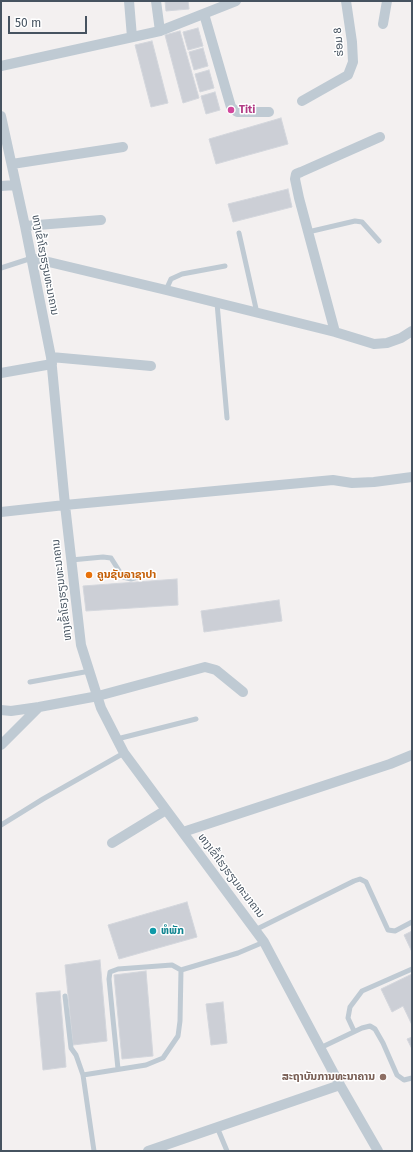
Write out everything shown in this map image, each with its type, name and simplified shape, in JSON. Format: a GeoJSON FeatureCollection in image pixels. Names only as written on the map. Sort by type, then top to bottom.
{"type":"FeatureCollection","features":[{"type":"Feature","properties":{"kind":"street"},"geometry":{"type":"LineString","coordinates":[[129,1],[132,37]]}},
{"type":"Feature","properties":{"kind":"street"},"geometry":{"type":"LineString","coordinates":[[156,1],[160,30]]}},
{"type":"Feature","properties":{"kind":"street"},"geometry":{"type":"LineString","coordinates":[[1,66],[160,30],[236,1]]}},
{"type":"Feature","properties":{"kind":"street","name":"ຮ່ອມ 8"},"geometry":{"type":"LineString","coordinates":[[302,101],[348,74],[353,62],[352,42],[346,1]]}},
{"type":"Feature","properties":{"kind":"street"},"geometry":{"type":"LineString","coordinates":[[383,24],[387,1]]}},
{"type":"Feature","properties":{"kind":"street"},"geometry":{"type":"LineString","coordinates":[[204,14],[231,108],[237,112],[269,112]]}},
{"type":"Feature","properties":{"kind":"street","name":"ທາງເຂົ້າໂຮງຮຽນທະນາຄານ"},"geometry":{"type":"LineString","coordinates":[[1,116],[32,258],[51,360],[70,560],[81,645],[101,708],[124,753],[264,942],[340,1085],[378,1151]]}},
{"type":"Feature","properties":{"kind":"street"},"geometry":{"type":"LineString","coordinates":[[335,332],[296,186],[296,174],[380,137]]}},
{"type":"Feature","properties":{"kind":"street"},"geometry":{"type":"LineString","coordinates":[[12,164],[123,147]]}},
{"type":"Feature","properties":{"kind":"street"},"geometry":{"type":"LineString","coordinates":[[1,186],[16,185]]}},
{"type":"Feature","properties":{"kind":"street"},"geometry":{"type":"LineString","coordinates":[[25,226],[101,220]]}},
{"type":"Feature","properties":{"kind":"street"},"geometry":{"type":"LineString","coordinates":[[32,258],[335,332],[374,344],[387,343],[401,338],[412,331]]}},
{"type":"Feature","properties":{"kind":"street"},"geometry":{"type":"LineString","coordinates":[[1,373],[51,360],[151,366]]}},
{"type":"Feature","properties":{"kind":"street"},"geometry":{"type":"LineString","coordinates":[[1,512],[333,480],[352,483],[412,477]]}},
{"type":"Feature","properties":{"kind":"street"},"geometry":{"type":"LineString","coordinates":[[1,710],[11,711],[39,707],[98,696],[205,667],[216,670],[243,692]]}},
{"type":"Feature","properties":{"kind":"street"},"geometry":{"type":"LineString","coordinates":[[1,745],[39,707]]}},
{"type":"Feature","properties":{"kind":"street"},"geometry":{"type":"LineString","coordinates":[[183,832],[390,764],[412,755]]}},
{"type":"Feature","properties":{"kind":"street"},"geometry":{"type":"LineString","coordinates":[[112,843],[166,810]]}},
{"type":"Feature","properties":{"kind":"street"},"geometry":{"type":"LineString","coordinates":[[148,1151],[340,1085]]}},
{"type":"Feature","properties":{"kind":"lane"},"geometry":{"type":"LineString","coordinates":[[308,232],[355,221],[362,222],[379,240]]}},
{"type":"Feature","properties":{"kind":"lane"},"geometry":{"type":"LineString","coordinates":[[239,233],[257,313]]}},
{"type":"Feature","properties":{"kind":"lane"},"geometry":{"type":"LineString","coordinates":[[1,268],[32,258]]}},
{"type":"Feature","properties":{"kind":"lane"},"geometry":{"type":"LineString","coordinates":[[166,290],[171,279],[182,274],[225,266]]}},
{"type":"Feature","properties":{"kind":"lane"},"geometry":{"type":"LineString","coordinates":[[217,303],[227,418]]}},
{"type":"Feature","properties":{"kind":"lane"},"geometry":{"type":"LineString","coordinates":[[70,560],[103,557],[112,558],[123,577],[131,579],[152,573]]}},
{"type":"Feature","properties":{"kind":"lane"},"geometry":{"type":"LineString","coordinates":[[30,682],[90,671]]}},
{"type":"Feature","properties":{"kind":"lane"},"geometry":{"type":"LineString","coordinates":[[117,739],[196,719]]}},
{"type":"Feature","properties":{"kind":"lane"},"geometry":{"type":"LineString","coordinates":[[1,825],[43,799],[124,753]]}},
{"type":"Feature","properties":{"kind":"lane"},"geometry":{"type":"LineString","coordinates":[[255,930],[360,879],[366,882],[388,930],[395,930],[412,922]]}},
{"type":"Feature","properties":{"kind":"lane"},"geometry":{"type":"LineString","coordinates":[[118,1069],[109,978],[110,972],[118,968],[172,965],[181,970],[238,953],[264,942]]}},
{"type":"Feature","properties":{"kind":"lane"},"geometry":{"type":"LineString","coordinates":[[354,1031],[348,1018],[350,1007],[362,991],[412,969]]}},
{"type":"Feature","properties":{"kind":"lane"},"geometry":{"type":"LineString","coordinates":[[83,1075],[146,1065],[163,1058],[178,1036],[180,1021],[181,970]]}},
{"type":"Feature","properties":{"kind":"lane"},"geometry":{"type":"LineString","coordinates":[[65,996],[71,1048],[76,1055],[83,1075],[94,1151]]}},
{"type":"Feature","properties":{"kind":"lane"},"geometry":{"type":"LineString","coordinates":[[320,1048],[354,1031],[370,1026],[375,1029],[383,1042],[396,1075],[404,1080],[412,1078]]}},
{"type":"Feature","properties":{"kind":"lane"},"geometry":{"type":"LineString","coordinates":[[217,1127],[227,1151]]}},
{"type":"Feature","properties":{"kind":"building"},"geometry":{"type":"Polygon","coordinates":[[[165,1],[188,1],[189,9],[166,11],[165,1]]]}},
{"type":"Feature","properties":{"kind":"building"},"geometry":{"type":"Polygon","coordinates":[[[198,28],[203,46],[188,50],[183,32],[198,28]]]}},
{"type":"Feature","properties":{"kind":"building"},"geometry":{"type":"Polygon","coordinates":[[[180,31],[199,98],[183,103],[165,35],[180,31]]]}},
{"type":"Feature","properties":{"kind":"building"},"geometry":{"type":"Polygon","coordinates":[[[152,41],[168,103],[151,107],[135,45],[152,41]]]}},
{"type":"Feature","properties":{"kind":"building"},"geometry":{"type":"Polygon","coordinates":[[[203,48],[208,66],[194,70],[189,52],[203,48]]]}},
{"type":"Feature","properties":{"kind":"building"},"geometry":{"type":"Polygon","coordinates":[[[209,70],[214,88],[200,92],[195,74],[209,70]]]}},
{"type":"Feature","properties":{"kind":"building"},"geometry":{"type":"Polygon","coordinates":[[[215,92],[220,110],[206,114],[201,96],[215,92]]]}},
{"type":"Feature","properties":{"kind":"building"},"geometry":{"type":"Polygon","coordinates":[[[281,118],[288,144],[216,164],[209,139],[281,118]]]}},
{"type":"Feature","properties":{"kind":"building"},"geometry":{"type":"Polygon","coordinates":[[[288,189],[292,207],[233,222],[228,204],[288,189]]]}},
{"type":"Feature","properties":{"kind":"building"},"geometry":{"type":"Polygon","coordinates":[[[177,579],[178,605],[86,611],[83,586],[177,579]]]}},
{"type":"Feature","properties":{"kind":"building"},"geometry":{"type":"Polygon","coordinates":[[[279,600],[282,621],[204,632],[201,611],[279,600]]]}},
{"type":"Feature","properties":{"kind":"building","name":"ຫໍພັກ"},"geometry":{"type":"Polygon","coordinates":[[[187,902],[197,937],[119,959],[108,925],[187,902]]]}},
{"type":"Feature","properties":{"kind":"building"},"geometry":{"type":"Polygon","coordinates":[[[412,931],[412,952],[404,935],[412,931]]]}},
{"type":"Feature","properties":{"kind":"building"},"geometry":{"type":"Polygon","coordinates":[[[100,960],[107,1041],[73,1045],[65,965],[100,960]]]}},
{"type":"Feature","properties":{"kind":"building"},"geometry":{"type":"Polygon","coordinates":[[[146,971],[153,1056],[122,1059],[114,975],[146,971]]]}},
{"type":"Feature","properties":{"kind":"building"},"geometry":{"type":"Polygon","coordinates":[[[412,974],[412,1025],[403,1006],[392,1012],[381,989],[412,974]]]}},
{"type":"Feature","properties":{"kind":"building"},"geometry":{"type":"Polygon","coordinates":[[[60,991],[66,1067],[43,1070],[36,993],[60,991]]]}},
{"type":"Feature","properties":{"kind":"building"},"geometry":{"type":"Polygon","coordinates":[[[223,1002],[227,1043],[211,1045],[206,1004],[223,1002]]]}},
{"type":"Feature","properties":{"kind":"building"},"geometry":{"type":"Polygon","coordinates":[[[412,1037],[412,1049],[407,1039],[412,1037]]]}},
{"type":"Feature","properties":{"kind":"place","name":"Titi"},"geometry":{"type":"Point","coordinates":[231,110]}},
{"type":"Feature","properties":{"kind":"place","name":"ຄູນຊັບລາຊາປາ"},"geometry":{"type":"Point","coordinates":[89,575]}},
{"type":"Feature","properties":{"kind":"place","name":"ຫໍພັກ"},"geometry":{"type":"Point","coordinates":[153,931]}},
{"type":"Feature","properties":{"kind":"place","name":"ສະຖາບັນການທະນາຄານ"},"geometry":{"type":"Point","coordinates":[383,1077]}}]}
